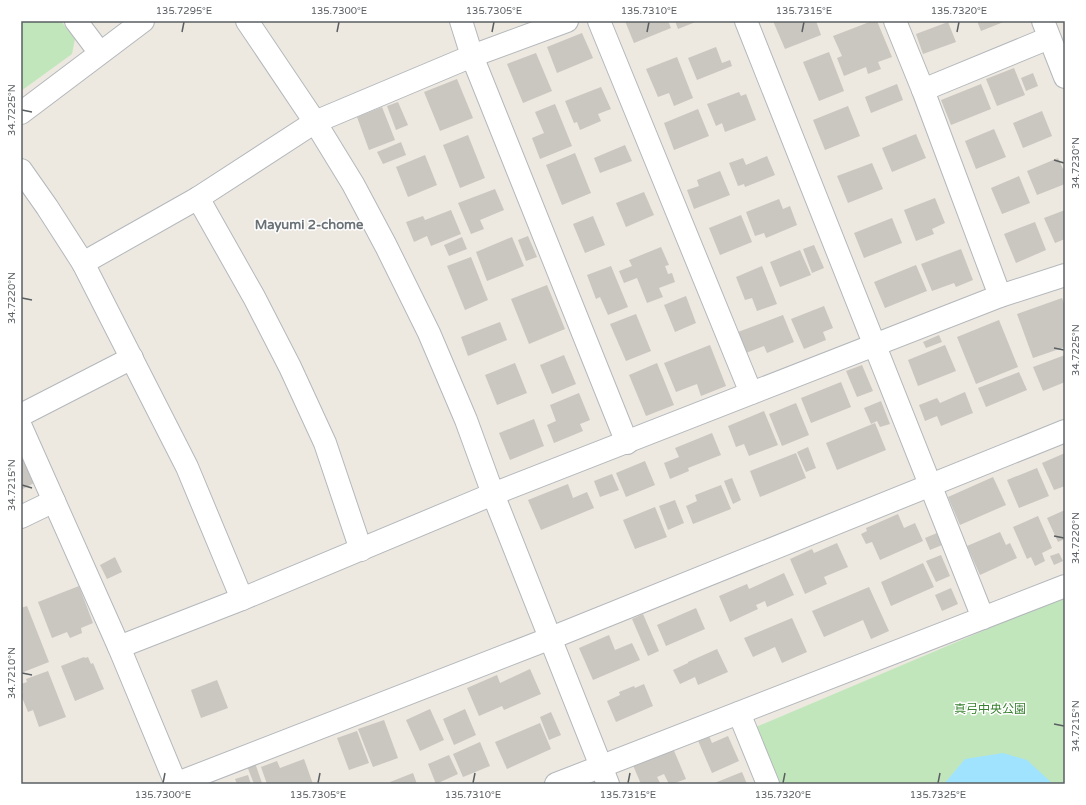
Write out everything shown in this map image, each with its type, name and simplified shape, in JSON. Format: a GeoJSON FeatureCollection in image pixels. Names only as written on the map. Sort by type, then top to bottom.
{"type":"FeatureCollection","features":[{"type":"Feature","properties":{"kind":"street"},"geometry":{"type":"LineString","coordinates":[[76,21],[100,53]]}},
{"type":"Feature","properties":{"kind":"street"},"geometry":{"type":"LineString","coordinates":[[21,113],[143,21]]}},
{"type":"Feature","properties":{"kind":"street"},"geometry":{"type":"LineString","coordinates":[[247,21],[316,122],[353,184],[386,246],[429,333],[466,420],[493,494],[605,775]]}},
{"type":"Feature","properties":{"kind":"street"},"geometry":{"type":"LineString","coordinates":[[461,21],[472,56],[627,443]]}},
{"type":"Feature","properties":{"kind":"street"},"geometry":{"type":"LineString","coordinates":[[83,263],[198,198],[316,122],[472,56],[567,21]]}},
{"type":"Feature","properties":{"kind":"street"},"geometry":{"type":"LineString","coordinates":[[600,21],[751,393]]}},
{"type":"Feature","properties":{"kind":"street"},"geometry":{"type":"LineString","coordinates":[[746,21],[983,618]]}},
{"type":"Feature","properties":{"kind":"street"},"geometry":{"type":"LineString","coordinates":[[895,21],[923,90],[1000,296]]}},
{"type":"Feature","properties":{"kind":"street"},"geometry":{"type":"LineString","coordinates":[[923,90],[1046,30],[1065,77]]}},
{"type":"Feature","properties":{"kind":"street"},"geometry":{"type":"LineString","coordinates":[[21,170],[83,263],[132,358],[187,467],[242,599]]}},
{"type":"Feature","properties":{"kind":"street"},"geometry":{"type":"LineString","coordinates":[[198,198],[254,297],[290,367],[319,429],[361,550]]}},
{"type":"Feature","properties":{"kind":"street"},"geometry":{"type":"LineString","coordinates":[[119,647],[242,599],[493,494],[627,443],[1000,296],[1065,275]]}},
{"type":"Feature","properties":{"kind":"street"},"geometry":{"type":"LineString","coordinates":[[21,415],[132,358]]}},
{"type":"Feature","properties":{"kind":"street"},"geometry":{"type":"LineString","coordinates":[[21,426],[119,647],[176,784],[551,638],[1065,431]]}},
{"type":"Feature","properties":{"kind":"street"},"geometry":{"type":"LineString","coordinates":[[21,517],[54,501]]}},
{"type":"Feature","properties":{"kind":"street"},"geometry":{"type":"LineString","coordinates":[[556,784],[605,775],[739,713],[1065,586]]}},
{"type":"Feature","properties":{"kind":"street"},"geometry":{"type":"LineString","coordinates":[[739,713],[768,784]]}},
{"type":"Feature","properties":{"kind":"green space"},"geometry":{"type":"Polygon","coordinates":[[[21,21],[61,21],[75,39],[72,54],[21,91],[21,21]]]}},
{"type":"Feature","properties":{"kind":"green space","name":"真弓中央公園"},"geometry":{"type":"Polygon","coordinates":[[[1065,596],[1065,784],[779,784],[756,727],[1065,596]]]}},
{"type":"Feature","properties":{"kind":"water"},"geometry":{"type":"Polygon","coordinates":[[[1003,753],[1027,760],[1053,784],[944,784],[965,759],[1003,753]]]}},
{"type":"Feature","properties":{"kind":"building"},"geometry":{"type":"Polygon","coordinates":[[[625,21],[668,21],[671,28],[634,43],[625,21]]]}},
{"type":"Feature","properties":{"kind":"building"},"geometry":{"type":"Polygon","coordinates":[[[675,21],[698,21],[678,29],[675,21]]]}},
{"type":"Feature","properties":{"kind":"building"},"geometry":{"type":"Polygon","coordinates":[[[773,21],[816,21],[821,35],[785,49],[773,21]]]}},
{"type":"Feature","properties":{"kind":"building"},"geometry":{"type":"Polygon","coordinates":[[[872,21],[877,21],[892,57],[878,62],[881,69],[868,74],[866,67],[844,76],[837,58],[842,56],[833,36],[872,21]]]}},
{"type":"Feature","properties":{"kind":"building"},"geometry":{"type":"Polygon","coordinates":[[[977,21],[1006,21],[981,31],[977,21]]]}},
{"type":"Feature","properties":{"kind":"building"},"geometry":{"type":"Polygon","coordinates":[[[948,22],[956,42],[923,54],[916,34],[948,22]]]}},
{"type":"Feature","properties":{"kind":"building"},"geometry":{"type":"Polygon","coordinates":[[[582,33],[593,58],[557,73],[547,47],[582,33]]]}},
{"type":"Feature","properties":{"kind":"building"},"geometry":{"type":"Polygon","coordinates":[[[716,47],[722,63],[730,60],[732,66],[697,80],[688,58],[716,47]]]}},
{"type":"Feature","properties":{"kind":"building"},"geometry":{"type":"Polygon","coordinates":[[[829,52],[844,91],[819,101],[803,62],[829,52]]]}},
{"type":"Feature","properties":{"kind":"building"},"geometry":{"type":"Polygon","coordinates":[[[536,53],[552,91],[523,103],[507,64],[536,53]]]}},
{"type":"Feature","properties":{"kind":"building"},"geometry":{"type":"Polygon","coordinates":[[[677,57],[693,98],[674,106],[669,93],[658,97],[646,69],[677,57]]]}},
{"type":"Feature","properties":{"kind":"building"},"geometry":{"type":"Polygon","coordinates":[[[1014,68],[1025,95],[997,106],[986,79],[1014,68]]]}},
{"type":"Feature","properties":{"kind":"building"},"geometry":{"type":"Polygon","coordinates":[[[1033,73],[1038,86],[1026,91],[1021,78],[1033,73]]]}},
{"type":"Feature","properties":{"kind":"building"},"geometry":{"type":"Polygon","coordinates":[[[457,79],[473,118],[440,131],[424,92],[457,79]]]}},
{"type":"Feature","properties":{"kind":"building"},"geometry":{"type":"Polygon","coordinates":[[[897,84],[903,100],[871,113],[865,97],[897,84]]]}},
{"type":"Feature","properties":{"kind":"building"},"geometry":{"type":"Polygon","coordinates":[[[981,84],[991,109],[951,125],[941,100],[981,84]]]}},
{"type":"Feature","properties":{"kind":"building"},"geometry":{"type":"Polygon","coordinates":[[[601,87],[611,109],[598,114],[601,121],[580,130],[577,122],[574,123],[565,101],[601,87]]]}},
{"type":"Feature","properties":{"kind":"building"},"geometry":{"type":"Polygon","coordinates":[[[739,92],[741,96],[746,94],[756,120],[725,132],[722,123],[716,126],[707,104],[739,92]]]}},
{"type":"Feature","properties":{"kind":"building"},"geometry":{"type":"Polygon","coordinates":[[[398,102],[408,125],[396,130],[387,106],[398,102]]]}},
{"type":"Feature","properties":{"kind":"building"},"geometry":{"type":"Polygon","coordinates":[[[555,104],[572,146],[540,159],[532,138],[544,133],[535,112],[555,104]]]}},
{"type":"Feature","properties":{"kind":"building"},"geometry":{"type":"Polygon","coordinates":[[[848,106],[860,136],[825,150],[813,120],[848,106]]]}},
{"type":"Feature","properties":{"kind":"building"},"geometry":{"type":"Polygon","coordinates":[[[382,107],[395,140],[369,150],[357,117],[382,107]]]}},
{"type":"Feature","properties":{"kind":"building"},"geometry":{"type":"Polygon","coordinates":[[[698,109],[709,136],[674,150],[664,123],[698,109]]]}},
{"type":"Feature","properties":{"kind":"building"},"geometry":{"type":"Polygon","coordinates":[[[1042,111],[1052,136],[1023,148],[1013,123],[1042,111]]]}},
{"type":"Feature","properties":{"kind":"building"},"geometry":{"type":"Polygon","coordinates":[[[994,129],[1006,157],[976,169],[965,141],[994,129]]]}},
{"type":"Feature","properties":{"kind":"building"},"geometry":{"type":"Polygon","coordinates":[[[916,134],[926,158],[892,172],[882,148],[916,134]]]}},
{"type":"Feature","properties":{"kind":"building"},"geometry":{"type":"Polygon","coordinates":[[[468,135],[485,178],[460,188],[443,145],[468,135]]]}},
{"type":"Feature","properties":{"kind":"building"},"geometry":{"type":"Polygon","coordinates":[[[401,142],[406,155],[383,164],[377,152],[401,142]]]}},
{"type":"Feature","properties":{"kind":"building"},"geometry":{"type":"Polygon","coordinates":[[[625,145],[632,161],[600,173],[594,158],[625,145]]]}},
{"type":"Feature","properties":{"kind":"building"},"geometry":{"type":"Polygon","coordinates":[[[575,153],[591,193],[562,205],[546,165],[575,153]]]}},
{"type":"Feature","properties":{"kind":"building"},"geometry":{"type":"Polygon","coordinates":[[[425,155],[437,185],[408,197],[396,167],[425,155]]]}},
{"type":"Feature","properties":{"kind":"building"},"geometry":{"type":"Polygon","coordinates":[[[767,156],[775,175],[745,187],[744,184],[738,186],[729,163],[743,158],[746,165],[767,156]]]}},
{"type":"Feature","properties":{"kind":"building"},"geometry":{"type":"Polygon","coordinates":[[[1058,158],[1063,169],[1065,168],[1065,184],[1037,195],[1027,171],[1058,158]]]}},
{"type":"Feature","properties":{"kind":"building"},"geometry":{"type":"Polygon","coordinates":[[[872,163],[883,189],[848,203],[837,176],[872,163]]]}},
{"type":"Feature","properties":{"kind":"building"},"geometry":{"type":"Polygon","coordinates":[[[720,171],[730,195],[694,209],[687,190],[699,186],[697,180],[720,171]]]}},
{"type":"Feature","properties":{"kind":"building"},"geometry":{"type":"Polygon","coordinates":[[[1019,176],[1030,203],[1002,214],[991,188],[1019,176]]]}},
{"type":"Feature","properties":{"kind":"building"},"geometry":{"type":"Polygon","coordinates":[[[495,189],[504,210],[480,220],[484,229],[471,234],[458,203],[495,189]]]}},
{"type":"Feature","properties":{"kind":"building"},"geometry":{"type":"Polygon","coordinates":[[[644,192],[654,215],[626,227],[616,203],[644,192]]]}},
{"type":"Feature","properties":{"kind":"building"},"geometry":{"type":"Polygon","coordinates":[[[935,198],[945,223],[932,229],[934,234],[916,241],[904,210],[935,198]]]}},
{"type":"Feature","properties":{"kind":"building"},"geometry":{"type":"Polygon","coordinates":[[[779,199],[783,209],[790,206],[797,225],[766,238],[764,233],[755,236],[746,212],[779,199]]]}},
{"type":"Feature","properties":{"kind":"building"},"geometry":{"type":"Polygon","coordinates":[[[451,210],[461,234],[431,246],[427,236],[414,242],[406,222],[423,216],[425,220],[451,210]]]}},
{"type":"Feature","properties":{"kind":"building"},"geometry":{"type":"Polygon","coordinates":[[[1065,210],[1065,239],[1055,243],[1044,218],[1065,210]]]}},
{"type":"Feature","properties":{"kind":"building"},"geometry":{"type":"Polygon","coordinates":[[[741,215],[752,242],[720,255],[709,228],[741,215]]]}},
{"type":"Feature","properties":{"kind":"building"},"geometry":{"type":"Polygon","coordinates":[[[593,216],[605,245],[585,253],[573,224],[593,216]]]}},
{"type":"Feature","properties":{"kind":"building"},"geometry":{"type":"Polygon","coordinates":[[[892,218],[902,243],[864,258],[854,233],[892,218]]]}},
{"type":"Feature","properties":{"kind":"building"},"geometry":{"type":"Polygon","coordinates":[[[1035,222],[1046,250],[1016,263],[1004,234],[1035,222]]]}},
{"type":"Feature","properties":{"kind":"building"},"geometry":{"type":"Polygon","coordinates":[[[528,236],[537,257],[526,261],[518,240],[528,236]]]}},
{"type":"Feature","properties":{"kind":"building"},"geometry":{"type":"Polygon","coordinates":[[[462,237],[467,249],[449,256],[444,245],[462,237]]]}},
{"type":"Feature","properties":{"kind":"building"},"geometry":{"type":"Polygon","coordinates":[[[512,237],[524,266],[487,281],[476,252],[512,237]]]}},
{"type":"Feature","properties":{"kind":"building"},"geometry":{"type":"Polygon","coordinates":[[[814,245],[824,268],[812,273],[803,249],[814,245]]]}},
{"type":"Feature","properties":{"kind":"building"},"geometry":{"type":"Polygon","coordinates":[[[661,247],[669,265],[665,266],[668,274],[672,273],[675,282],[659,288],[663,297],[647,303],[637,278],[624,283],[619,271],[632,266],[629,260],[661,247]]]}},
{"type":"Feature","properties":{"kind":"building"},"geometry":{"type":"Polygon","coordinates":[[[961,249],[973,280],[956,287],[954,283],[932,291],[921,264],[961,249]]]}},
{"type":"Feature","properties":{"kind":"building"},"geometry":{"type":"Polygon","coordinates":[[[800,250],[811,275],[780,287],[770,262],[800,250]]]}},
{"type":"Feature","properties":{"kind":"building"},"geometry":{"type":"Polygon","coordinates":[[[471,257],[488,300],[465,310],[447,266],[471,257]]]}},
{"type":"Feature","properties":{"kind":"building"},"geometry":{"type":"Polygon","coordinates":[[[916,265],[927,291],[885,308],[874,282],[916,265]]]}},
{"type":"Feature","properties":{"kind":"building"},"geometry":{"type":"Polygon","coordinates":[[[611,266],[628,307],[608,315],[600,297],[596,299],[587,275],[611,266]]]}},
{"type":"Feature","properties":{"kind":"building"},"geometry":{"type":"Polygon","coordinates":[[[762,266],[777,304],[757,311],[752,298],[745,300],[736,277],[762,266]]]}},
{"type":"Feature","properties":{"kind":"building"},"geometry":{"type":"Polygon","coordinates":[[[547,285],[565,329],[529,344],[511,299],[547,285]]]}},
{"type":"Feature","properties":{"kind":"building"},"geometry":{"type":"Polygon","coordinates":[[[686,296],[696,323],[675,332],[664,305],[686,296]]]}},
{"type":"Feature","properties":{"kind":"building"},"geometry":{"type":"Polygon","coordinates":[[[1062,298],[1065,306],[1065,347],[1033,358],[1017,314],[1062,298]]]}},
{"type":"Feature","properties":{"kind":"building"},"geometry":{"type":"Polygon","coordinates":[[[824,306],[833,328],[823,332],[826,340],[804,349],[791,319],[824,306]]]}},
{"type":"Feature","properties":{"kind":"building"},"geometry":{"type":"Polygon","coordinates":[[[636,314],[651,351],[626,361],[610,324],[636,314]]]}},
{"type":"Feature","properties":{"kind":"building"},"geometry":{"type":"Polygon","coordinates":[[[783,315],[794,342],[767,353],[764,346],[746,353],[738,332],[783,315]]]}},
{"type":"Feature","properties":{"kind":"building"},"geometry":{"type":"Polygon","coordinates":[[[999,320],[1018,367],[976,384],[957,337],[999,320]]]}},
{"type":"Feature","properties":{"kind":"building"},"geometry":{"type":"Polygon","coordinates":[[[500,322],[507,340],[468,356],[461,337],[500,322]]]}},
{"type":"Feature","properties":{"kind":"building"},"geometry":{"type":"Polygon","coordinates":[[[939,335],[942,342],[926,348],[923,342],[939,335]]]}},
{"type":"Feature","properties":{"kind":"building"},"geometry":{"type":"Polygon","coordinates":[[[710,345],[726,386],[701,396],[697,384],[676,392],[664,363],[710,345]]]}},
{"type":"Feature","properties":{"kind":"building"},"geometry":{"type":"Polygon","coordinates":[[[945,345],[956,371],[918,386],[908,360],[945,345]]]}},
{"type":"Feature","properties":{"kind":"building"},"geometry":{"type":"Polygon","coordinates":[[[564,355],[576,384],[552,394],[540,365],[564,355]]]}},
{"type":"Feature","properties":{"kind":"building"},"geometry":{"type":"Polygon","coordinates":[[[1065,355],[1065,382],[1043,391],[1033,367],[1065,355]]]}},
{"type":"Feature","properties":{"kind":"building"},"geometry":{"type":"Polygon","coordinates":[[[515,363],[527,393],[497,405],[485,375],[515,363]]]}},
{"type":"Feature","properties":{"kind":"building"},"geometry":{"type":"Polygon","coordinates":[[[657,363],[674,405],[646,416],[629,375],[657,363]]]}},
{"type":"Feature","properties":{"kind":"building"},"geometry":{"type":"Polygon","coordinates":[[[862,365],[873,391],[857,397],[846,371],[862,365]]]}},
{"type":"Feature","properties":{"kind":"building"},"geometry":{"type":"Polygon","coordinates":[[[1019,372],[1027,390],[986,407],[978,388],[1019,372]]]}},
{"type":"Feature","properties":{"kind":"building"},"geometry":{"type":"Polygon","coordinates":[[[841,382],[851,407],[811,423],[801,398],[841,382]]]}},
{"type":"Feature","properties":{"kind":"building"},"geometry":{"type":"Polygon","coordinates":[[[965,392],[973,413],[941,426],[937,416],[925,421],[919,405],[937,398],[940,403],[965,392]]]}},
{"type":"Feature","properties":{"kind":"building"},"geometry":{"type":"Polygon","coordinates":[[[579,393],[590,420],[580,424],[583,431],[554,443],[547,425],[556,421],[550,405],[579,393]]]}},
{"type":"Feature","properties":{"kind":"building"},"geometry":{"type":"Polygon","coordinates":[[[881,401],[890,424],[880,427],[877,421],[871,424],[864,408],[881,401]]]}},
{"type":"Feature","properties":{"kind":"building"},"geometry":{"type":"Polygon","coordinates":[[[796,403],[809,435],[782,446],[769,414],[796,403]]]}},
{"type":"Feature","properties":{"kind":"building"},"geometry":{"type":"Polygon","coordinates":[[[764,411],[778,445],[749,456],[744,444],[736,447],[728,426],[764,411]]]}},
{"type":"Feature","properties":{"kind":"building"},"geometry":{"type":"Polygon","coordinates":[[[534,419],[544,446],[510,460],[499,433],[534,419]]]}},
{"type":"Feature","properties":{"kind":"building"},"geometry":{"type":"Polygon","coordinates":[[[875,423],[886,450],[837,470],[826,443],[875,423]]]}},
{"type":"Feature","properties":{"kind":"building"},"geometry":{"type":"Polygon","coordinates":[[[712,433],[721,455],[688,468],[689,471],[670,479],[664,463],[679,457],[675,448],[712,433]]]}},
{"type":"Feature","properties":{"kind":"building"},"geometry":{"type":"Polygon","coordinates":[[[808,447],[816,468],[806,472],[797,452],[808,447]]]}},
{"type":"Feature","properties":{"kind":"building"},"geometry":{"type":"Polygon","coordinates":[[[796,453],[806,478],[760,497],[750,471],[796,453]]]}},
{"type":"Feature","properties":{"kind":"building"},"geometry":{"type":"Polygon","coordinates":[[[1065,453],[1065,486],[1054,490],[1042,463],[1065,453]]]}},
{"type":"Feature","properties":{"kind":"building"},"geometry":{"type":"Polygon","coordinates":[[[21,456],[34,483],[21,490],[21,456]]]}},
{"type":"Feature","properties":{"kind":"building"},"geometry":{"type":"Polygon","coordinates":[[[645,461],[655,485],[626,497],[616,473],[645,461]]]}},
{"type":"Feature","properties":{"kind":"building"},"geometry":{"type":"Polygon","coordinates":[[[1037,468],[1049,496],[1019,508],[1007,480],[1037,468]]]}},
{"type":"Feature","properties":{"kind":"building"},"geometry":{"type":"Polygon","coordinates":[[[612,474],[619,490],[600,497],[594,481],[612,474]]]}},
{"type":"Feature","properties":{"kind":"building"},"geometry":{"type":"Polygon","coordinates":[[[993,477],[1006,505],[960,525],[948,497],[993,477]]]}},
{"type":"Feature","properties":{"kind":"building"},"geometry":{"type":"Polygon","coordinates":[[[732,478],[741,500],[733,504],[724,481],[732,478]]]}},
{"type":"Feature","properties":{"kind":"building"},"geometry":{"type":"Polygon","coordinates":[[[568,484],[573,498],[587,492],[594,508],[541,530],[528,500],[568,484]]]}},
{"type":"Feature","properties":{"kind":"building"},"geometry":{"type":"Polygon","coordinates":[[[721,485],[731,509],[693,524],[686,506],[697,501],[695,495],[721,485]]]}},
{"type":"Feature","properties":{"kind":"building"},"geometry":{"type":"Polygon","coordinates":[[[675,500],[684,523],[668,530],[659,506],[675,500]]]}},
{"type":"Feature","properties":{"kind":"building"},"geometry":{"type":"Polygon","coordinates":[[[655,507],[667,537],[635,549],[623,520],[655,507]]]}},
{"type":"Feature","properties":{"kind":"building"},"geometry":{"type":"Polygon","coordinates":[[[1065,510],[1065,539],[1058,542],[1047,518],[1065,510]]]}},
{"type":"Feature","properties":{"kind":"building"},"geometry":{"type":"Polygon","coordinates":[[[898,514],[904,528],[915,523],[923,541],[880,560],[872,542],[866,544],[861,534],[867,531],[866,528],[898,514]]]}},
{"type":"Feature","properties":{"kind":"building"},"geometry":{"type":"Polygon","coordinates":[[[1038,516],[1052,548],[1042,553],[1045,561],[1035,566],[1031,557],[1027,559],[1013,527],[1038,516]]]}},
{"type":"Feature","properties":{"kind":"building"},"geometry":{"type":"Polygon","coordinates":[[[1000,532],[1006,545],[1010,543],[1017,558],[980,575],[967,546],[1000,532]]]}},
{"type":"Feature","properties":{"kind":"building"},"geometry":{"type":"Polygon","coordinates":[[[937,533],[942,545],[930,550],[925,538],[937,533]]]}},
{"type":"Feature","properties":{"kind":"building"},"geometry":{"type":"Polygon","coordinates":[[[837,543],[848,567],[824,577],[827,584],[805,594],[790,559],[812,549],[814,553],[837,543]]]}},
{"type":"Feature","properties":{"kind":"building"},"geometry":{"type":"Polygon","coordinates":[[[1059,553],[1063,561],[1054,565],[1050,556],[1059,553]]]}},
{"type":"Feature","properties":{"kind":"building"},"geometry":{"type":"Polygon","coordinates":[[[941,555],[950,576],[936,582],[926,561],[941,555]]]}},
{"type":"Feature","properties":{"kind":"building"},"geometry":{"type":"Polygon","coordinates":[[[115,557],[122,572],[107,579],[100,565],[115,557]]]}},
{"type":"Feature","properties":{"kind":"building"},"geometry":{"type":"Polygon","coordinates":[[[923,563],[934,587],[891,606],[881,582],[923,563]]]}},
{"type":"Feature","properties":{"kind":"building"},"geometry":{"type":"Polygon","coordinates":[[[784,573],[794,595],[767,607],[765,601],[756,605],[758,609],[730,622],[719,596],[747,584],[749,589],[784,573]]]}},
{"type":"Feature","properties":{"kind":"building"},"geometry":{"type":"Polygon","coordinates":[[[79,586],[93,623],[81,628],[82,633],[70,638],[67,632],[52,638],[38,602],[79,586]]]}},
{"type":"Feature","properties":{"kind":"building"},"geometry":{"type":"Polygon","coordinates":[[[869,587],[889,631],[871,639],[863,620],[824,637],[812,611],[869,587]]]}},
{"type":"Feature","properties":{"kind":"building"},"geometry":{"type":"Polygon","coordinates":[[[951,588],[958,604],[942,611],[935,595],[951,588]]]}},
{"type":"Feature","properties":{"kind":"building"},"geometry":{"type":"Polygon","coordinates":[[[27,606],[49,662],[21,673],[21,608],[27,606]]]}},
{"type":"Feature","properties":{"kind":"building"},"geometry":{"type":"Polygon","coordinates":[[[696,608],[705,629],[666,646],[657,625],[696,608]]]}},
{"type":"Feature","properties":{"kind":"building"},"geometry":{"type":"Polygon","coordinates":[[[643,614],[659,651],[648,656],[632,619],[643,614]]]}},
{"type":"Feature","properties":{"kind":"building"},"geometry":{"type":"Polygon","coordinates":[[[792,618],[807,652],[782,663],[775,647],[753,657],[744,638],[792,618]]]}},
{"type":"Feature","properties":{"kind":"building"},"geometry":{"type":"Polygon","coordinates":[[[609,635],[615,650],[632,643],[640,660],[593,680],[579,648],[609,635]]]}},
{"type":"Feature","properties":{"kind":"building"},"geometry":{"type":"Polygon","coordinates":[[[717,649],[728,672],[698,685],[695,677],[680,684],[673,670],[717,649]]]}},
{"type":"Feature","properties":{"kind":"building"},"geometry":{"type":"Polygon","coordinates":[[[84,657],[88,657],[91,664],[93,663],[104,689],[75,701],[61,666],[84,657]]]}},
{"type":"Feature","properties":{"kind":"building"},"geometry":{"type":"Polygon","coordinates":[[[530,669],[541,694],[504,710],[502,706],[479,716],[467,688],[497,675],[500,683],[530,669]]]}},
{"type":"Feature","properties":{"kind":"building"},"geometry":{"type":"Polygon","coordinates":[[[48,671],[66,717],[39,727],[33,710],[28,712],[21,695],[21,693],[23,693],[21,684],[27,682],[26,679],[48,671]]]}},
{"type":"Feature","properties":{"kind":"building"},"geometry":{"type":"Polygon","coordinates":[[[217,680],[228,708],[201,718],[191,690],[217,680]]]}},
{"type":"Feature","properties":{"kind":"building"},"geometry":{"type":"Polygon","coordinates":[[[644,684],[653,706],[616,722],[607,701],[620,695],[619,692],[644,684]]]}},
{"type":"Feature","properties":{"kind":"building"},"geometry":{"type":"Polygon","coordinates":[[[430,709],[444,740],[420,751],[406,720],[430,709]]]}},
{"type":"Feature","properties":{"kind":"building"},"geometry":{"type":"Polygon","coordinates":[[[465,709],[476,735],[454,745],[443,719],[465,709]]]}},
{"type":"Feature","properties":{"kind":"building"},"geometry":{"type":"Polygon","coordinates":[[[551,712],[561,735],[549,740],[540,717],[551,712]]]}},
{"type":"Feature","properties":{"kind":"building"},"geometry":{"type":"Polygon","coordinates":[[[384,720],[398,758],[373,767],[358,729],[384,720]]]}},
{"type":"Feature","properties":{"kind":"building"},"geometry":{"type":"Polygon","coordinates":[[[540,723],[551,749],[507,769],[495,742],[540,723]]]}},
{"type":"Feature","properties":{"kind":"building"},"geometry":{"type":"Polygon","coordinates":[[[357,731],[369,763],[349,770],[337,738],[357,731]]]}},
{"type":"Feature","properties":{"kind":"building"},"geometry":{"type":"Polygon","coordinates":[[[707,731],[712,743],[728,736],[739,761],[712,773],[696,736],[707,731]]]}},
{"type":"Feature","properties":{"kind":"building"},"geometry":{"type":"Polygon","coordinates":[[[480,742],[490,766],[463,777],[453,754],[480,742]]]}},
{"type":"Feature","properties":{"kind":"building"},"geometry":{"type":"Polygon","coordinates":[[[672,746],[686,779],[669,784],[664,774],[657,777],[660,783],[641,784],[632,763],[672,746]]]}},
{"type":"Feature","properties":{"kind":"building"},"geometry":{"type":"Polygon","coordinates":[[[449,755],[458,774],[436,784],[428,764],[449,755]]]}},
{"type":"Feature","properties":{"kind":"building"},"geometry":{"type":"Polygon","coordinates":[[[304,759],[313,784],[267,784],[261,767],[277,761],[280,768],[304,759]]]}},
{"type":"Feature","properties":{"kind":"building"},"geometry":{"type":"Polygon","coordinates":[[[255,763],[262,783],[260,784],[254,784],[247,766],[255,763]]]}},
{"type":"Feature","properties":{"kind":"building"},"geometry":{"type":"Polygon","coordinates":[[[742,772],[747,784],[712,784],[742,772]]]}},
{"type":"Feature","properties":{"kind":"building"},"geometry":{"type":"Polygon","coordinates":[[[413,773],[417,784],[391,784],[390,782],[413,773]]]}},
{"type":"Feature","properties":{"kind":"building"},"geometry":{"type":"Polygon","coordinates":[[[248,775],[251,784],[237,784],[235,779],[248,775]]]}},
{"type":"Feature","properties":{"kind":"district","name":"Mayumi 2-chome"},"geometry":{"type":"Point","coordinates":[309,224]}}]}
